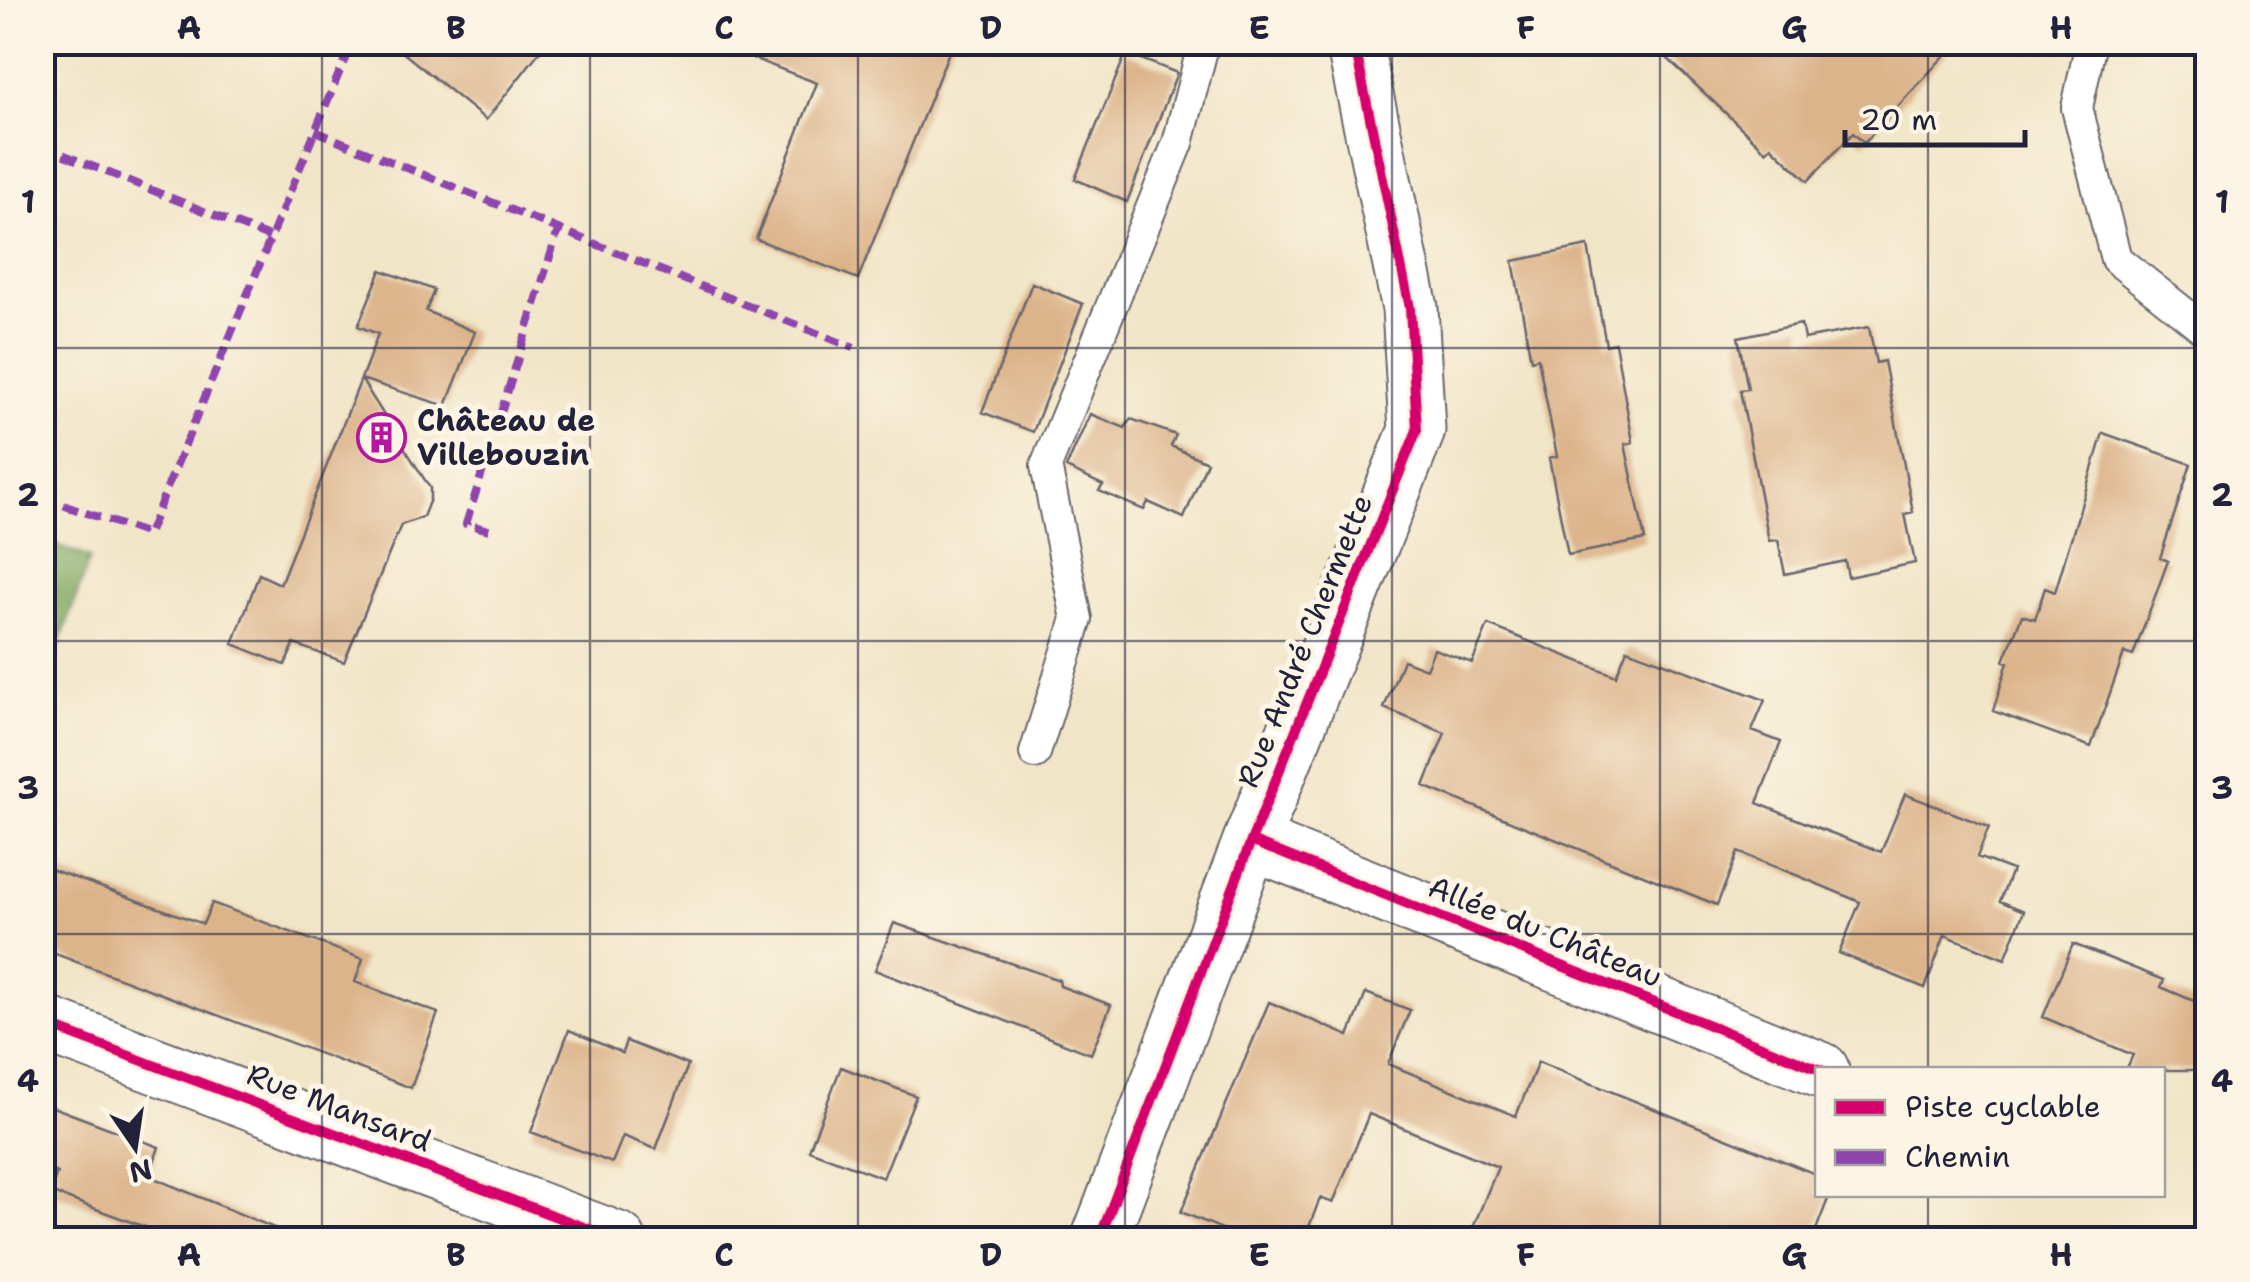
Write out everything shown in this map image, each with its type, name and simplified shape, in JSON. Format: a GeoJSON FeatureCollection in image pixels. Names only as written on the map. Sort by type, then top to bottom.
{"type":"FeatureCollection","features":[{"type":"Feature","properties":{"kind":"street","name":"Rue André Chermette"},"geometry":{"type":"LineString","coordinates":[[1099,1240],[1251,841],[1417,430],[1410,308],[1354,42]]}},
{"type":"Feature","properties":{"kind":"street","name":"Allée du Château"},"geometry":{"type":"LineString","coordinates":[[1251,841],[1815,1068]]}},
{"type":"Feature","properties":{"kind":"street","name":"Rue Mansard"},"geometry":{"type":"LineString","coordinates":[[42,1024],[618,1240]]}},
{"type":"Feature","properties":{"kind":"lane"},"geometry":{"type":"LineString","coordinates":[[1035,753],[1077,619],[1046,466],[1178,142],[1204,42]]}},
{"type":"Feature","properties":{"kind":"lane"},"geometry":{"type":"LineString","coordinates":[[2091,42],[2077,108],[2116,259],[2208,332]]}},
{"type":"Feature","properties":{"kind":"green space"},"geometry":{"type":"Polygon","coordinates":[[[43,540],[90,558],[43,689],[43,540]]]}},
{"type":"Feature","properties":{"kind":"building"},"geometry":{"type":"Polygon","coordinates":[[[390,42],[547,42],[486,120],[390,42]]]}},
{"type":"Feature","properties":{"kind":"building"},"geometry":{"type":"Polygon","coordinates":[[[722,42],[953,42],[858,279],[756,239],[817,83],[721,46],[722,42]]]}},
{"type":"Feature","properties":{"kind":"building"},"geometry":{"type":"Polygon","coordinates":[[[1650,42],[1957,42],[1864,143],[1853,133],[1808,181],[1771,146],[1766,151],[1650,42]]]}},
{"type":"Feature","properties":{"kind":"building"},"geometry":{"type":"Polygon","coordinates":[[[1126,53],[1177,73],[1127,202],[1075,179],[1126,53]]]}},
{"type":"Feature","properties":{"kind":"building"},"geometry":{"type":"Polygon","coordinates":[[[1588,246],[1606,345],[1615,343],[1633,442],[1625,444],[1645,540],[1568,555],[1549,458],[1557,456],[1538,358],[1531,360],[1513,261],[1588,246]]]}},
{"type":"Feature","properties":{"kind":"building"},"geometry":{"type":"Polygon","coordinates":[[[381,270],[434,290],[426,311],[475,332],[446,406],[361,379],[378,334],[358,326],[381,270]]]}},
{"type":"Feature","properties":{"kind":"building"},"geometry":{"type":"Polygon","coordinates":[[[1032,283],[1083,304],[1033,432],[982,412],[1032,283]]]}},
{"type":"Feature","properties":{"kind":"building"},"geometry":{"type":"Polygon","coordinates":[[[1801,324],[1804,339],[1869,327],[1876,363],[1884,361],[1913,512],[1905,514],[1915,563],[1848,577],[1845,561],[1785,574],[1778,540],[1769,541],[1740,390],[1748,389],[1738,337],[1801,324]]]}},
{"type":"Feature","properties":{"kind":"building","name":"Château de Villebouzin"},"geometry":{"type":"Polygon","coordinates":[[[361,379],[430,488],[430,499],[423,517],[401,525],[344,662],[294,644],[285,665],[233,644],[259,574],[280,584],[361,379]]]}},
{"type":"Feature","properties":{"kind":"building"},"geometry":{"type":"Polygon","coordinates":[[[1090,414],[1125,428],[1131,419],[1176,435],[1171,446],[1207,462],[1184,518],[1148,502],[1144,510],[1099,491],[1103,485],[1066,468],[1090,414]]]}},
{"type":"Feature","properties":{"kind":"building"},"geometry":{"type":"Polygon","coordinates":[[[2103,433],[2191,464],[2160,558],[2168,561],[2133,656],[2124,653],[2091,747],[1993,711],[2008,662],[2004,661],[2022,615],[2035,619],[2045,588],[2055,592],[2103,433]]]}},
{"type":"Feature","properties":{"kind":"building"},"geometry":{"type":"Polygon","coordinates":[[[1488,625],[1616,676],[1627,649],[1765,700],[1752,731],[1781,742],[1757,803],[1821,829],[1881,852],[1905,794],[1989,827],[1977,857],[2012,870],[2000,901],[2024,911],[2005,959],[1945,935],[1925,988],[1839,953],[1860,902],[1801,877],[1738,852],[1717,905],[1424,786],[1445,733],[1384,708],[1403,660],[1426,669],[1434,649],[1472,663],[1488,625]]]}},
{"type":"Feature","properties":{"kind":"building"},"geometry":{"type":"Polygon","coordinates":[[[42,866],[203,924],[212,903],[363,959],[355,982],[438,1013],[411,1088],[42,949],[42,866]]]}},
{"type":"Feature","properties":{"kind":"building"},"geometry":{"type":"Polygon","coordinates":[[[894,923],[1059,980],[1060,986],[1111,1005],[1091,1054],[875,970],[894,923]]]}},
{"type":"Feature","properties":{"kind":"building"},"geometry":{"type":"Polygon","coordinates":[[[2073,944],[2164,980],[2161,987],[2208,1007],[2208,1070],[2127,1067],[2133,1055],[2043,1017],[2073,944]]]}},
{"type":"Feature","properties":{"kind":"building"},"geometry":{"type":"Polygon","coordinates":[[[1366,993],[1410,1010],[1388,1064],[1516,1116],[1538,1062],[1815,1174],[1815,1197],[1829,1197],[1812,1240],[1468,1240],[1498,1167],[1369,1114],[1333,1203],[1320,1198],[1304,1240],[1249,1240],[1181,1212],[1269,1002],[1349,1036],[1366,993]]]}},
{"type":"Feature","properties":{"kind":"building"},"geometry":{"type":"Polygon","coordinates":[[[569,1030],[622,1053],[626,1041],[688,1065],[656,1149],[623,1136],[612,1163],[531,1132],[569,1030]]]}},
{"type":"Feature","properties":{"kind":"building"},"geometry":{"type":"Polygon","coordinates":[[[841,1067],[916,1096],[883,1178],[809,1150],[841,1067]]]}},
{"type":"Feature","properties":{"kind":"building"},"geometry":{"type":"Polygon","coordinates":[[[42,1103],[159,1147],[149,1176],[303,1240],[180,1240],[50,1192],[57,1173],[42,1167],[42,1103]]]}},
{"type":"Feature","properties":{"kind":"marked path"},"geometry":{"type":"LineString","coordinates":[[42,498],[148,534],[352,42]]}},
{"type":"Feature","properties":{"kind":"marked path"},"geometry":{"type":"LineString","coordinates":[[315,131],[854,348]]}},
{"type":"Feature","properties":{"kind":"marked path"},"geometry":{"type":"LineString","coordinates":[[42,146],[271,238]]}},
{"type":"Feature","properties":{"kind":"marked path"},"geometry":{"type":"LineString","coordinates":[[489,530],[466,524],[559,228]]}},
{"type":"Feature","properties":{"kind":"cycle path"},"geometry":{"type":"LineString","coordinates":[[1099,1240],[1251,841],[1417,430],[1410,308],[1354,42]]}},
{"type":"Feature","properties":{"kind":"cycle path"},"geometry":{"type":"LineString","coordinates":[[1251,841],[1815,1068]]}},
{"type":"Feature","properties":{"kind":"cycle path"},"geometry":{"type":"LineString","coordinates":[[42,1023],[618,1240]]}},
{"type":"Feature","properties":{"kind":"place","name":"Château de Villebouzin"},"geometry":{"type":"Point","coordinates":[382,438]}}]}
